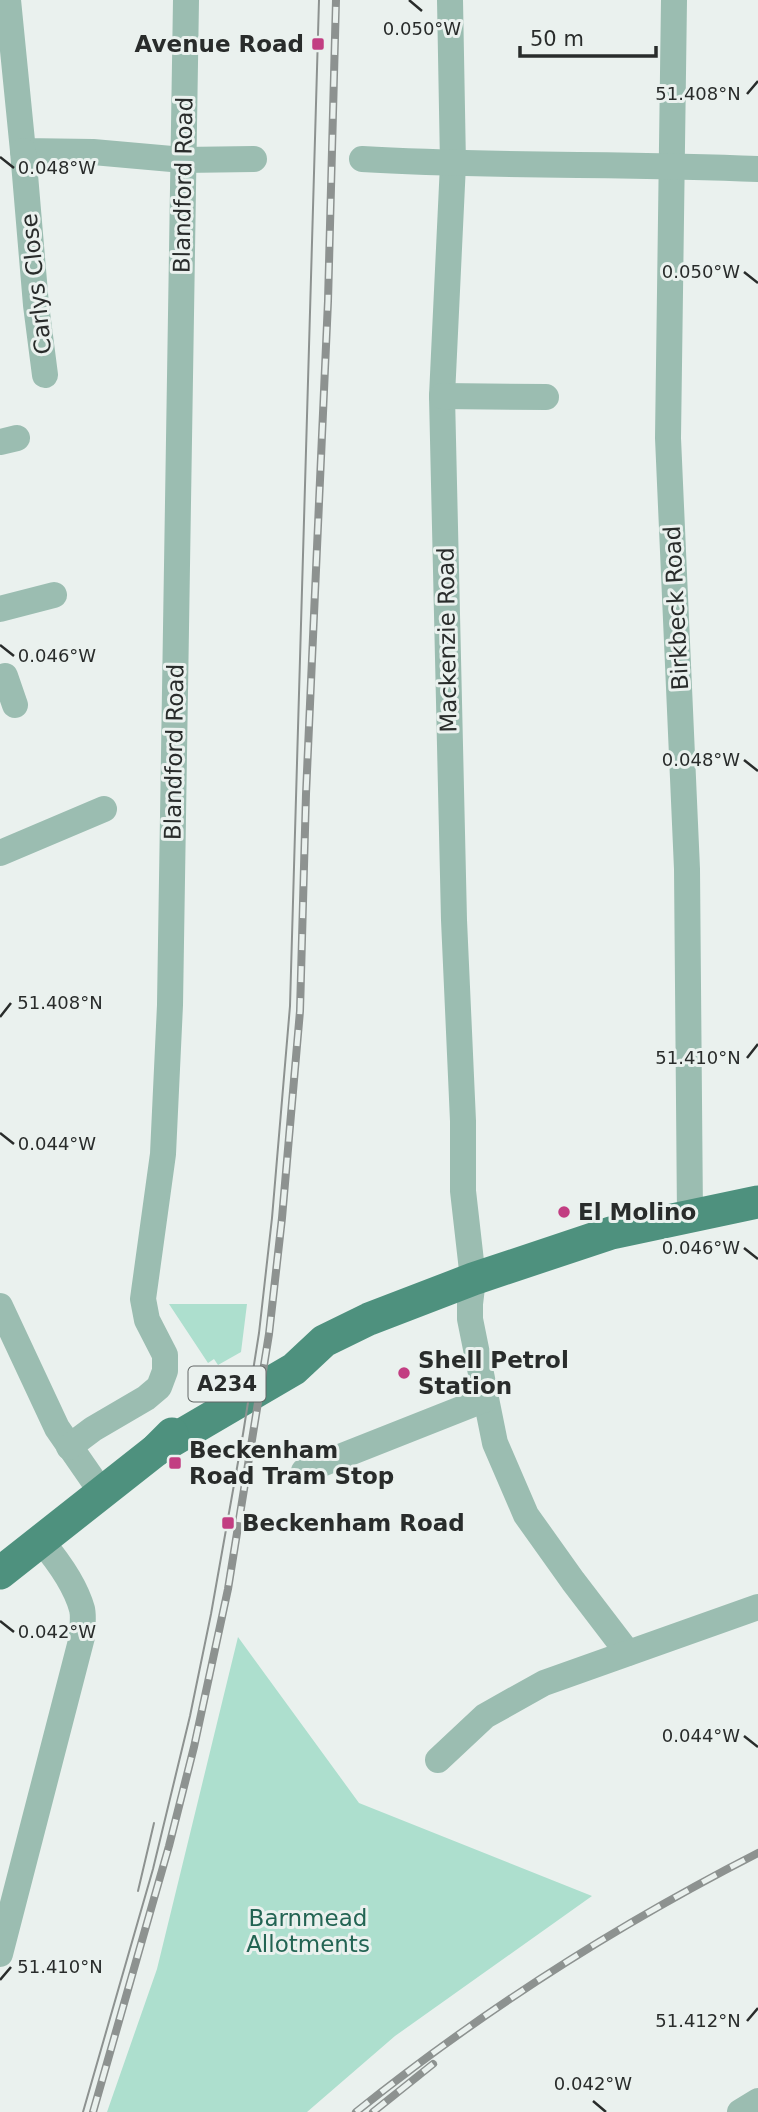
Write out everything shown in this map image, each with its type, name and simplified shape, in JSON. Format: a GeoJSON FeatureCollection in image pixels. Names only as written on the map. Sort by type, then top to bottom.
{"type":"FeatureCollection","features":[{"type":"Feature","properties":{"kind":"main road","name":"A234"},"geometry":{"type":"LineString","coordinates":[[0,1573],[156,1450],[214,1393],[285,1350],[315,1346],[369,1319],[473,1279],[611,1233],[758,1202]]}},
{"type":"Feature","properties":{"kind":"street","name":"Blandford Road"},"geometry":{"type":"LineString","coordinates":[[69,1447],[93,1429],[153,1393],[162,1380],[166,1363],[165,1355],[147,1320],[143,1298],[166,1126],[186,0]]}},
{"type":"Feature","properties":{"kind":"street","name":"Mackenzie Road"},"geometry":{"type":"LineString","coordinates":[[450,0],[453,164],[442,396],[463,1191],[473,1279],[470,1319],[495,1443],[526,1515],[628,1653]]}},
{"type":"Feature","properties":{"kind":"street","name":"Birkbeck Road"},"geometry":{"type":"LineString","coordinates":[[674,0],[668,438],[687,856],[690,1216]]}},
{"type":"Feature","properties":{"kind":"street","name":"Carlys Close"},"geometry":{"type":"LineString","coordinates":[[6,3],[45,375]]}},
{"type":"Feature","properties":{"kind":"street"},"geometry":{"type":"LineString","coordinates":[[23,151],[93,152],[183,160],[254,159]]}},
{"type":"Feature","properties":{"kind":"street"},"geometry":{"type":"LineString","coordinates":[[362,159],[453,164],[671,165],[758,169]]}},
{"type":"Feature","properties":{"kind":"street"},"geometry":{"type":"LineString","coordinates":[[442,396],[546,397]]}},
{"type":"Feature","properties":{"kind":"street"},"geometry":{"type":"LineString","coordinates":[[0,609],[54,595]]}},
{"type":"Feature","properties":{"kind":"street"},"geometry":{"type":"LineString","coordinates":[[2,672],[15,705]]}},
{"type":"Feature","properties":{"kind":"street"},"geometry":{"type":"LineString","coordinates":[[0,853],[104,809]]}},
{"type":"Feature","properties":{"kind":"street"},"geometry":{"type":"LineString","coordinates":[[0,1306],[57,1428],[102,1493]]}},
{"type":"Feature","properties":{"kind":"street"},"geometry":{"type":"LineString","coordinates":[[304,1471],[486,1399]]}},
{"type":"Feature","properties":{"kind":"street"},"geometry":{"type":"LineString","coordinates":[[0,1954],[82,1637],[82,1611],[72,1586],[54,1556],[41,1542]]}},
{"type":"Feature","properties":{"kind":"street"},"geometry":{"type":"LineString","coordinates":[[439,1760],[485,1716],[544,1684],[758,1607]]}},
{"type":"Feature","properties":{"kind":"street"},"geometry":{"type":"LineString","coordinates":[[740,2112],[758,2101]]}},
{"type":"Feature","properties":{"kind":"green space"},"geometry":{"type":"Polygon","coordinates":[[[169,1304],[247,1304],[241,1352],[218,1365],[214,1359],[208,1363],[169,1304]]]}},
{"type":"Feature","properties":{"kind":"green space","name":"Barnmead Allotments"},"geometry":{"type":"Polygon","coordinates":[[[238,1637],[359,1803],[592,1896],[395,2036],[307,2112],[107,2112],[157,1969],[238,1637]]]}},
{"type":"Feature","properties":{"kind":"tram line"},"geometry":{"type":"LineString","coordinates":[[83,2112],[153,1869],[190,1716],[243,1434],[259,1333],[272,1218],[290,1006],[319,0]]}},
{"type":"Feature","properties":{"kind":"tram line"},"geometry":{"type":"LineString","coordinates":[[138,1891],[154,1823]]}},
{"type":"Feature","properties":{"kind":"railway"},"geometry":{"type":"LineString","coordinates":[[93,2112],[169,1846],[194,1747],[228,1589],[269,1334],[300,1011],[306,794],[328,301],[336,0]]}},
{"type":"Feature","properties":{"kind":"railway"},"geometry":{"type":"LineString","coordinates":[[356,2112],[451,2040],[550,1972],[652,1910],[758,1853]]}},
{"type":"Feature","properties":{"kind":"railway"},"geometry":{"type":"LineString","coordinates":[[373,2112],[433,2064]]}},
{"type":"Feature","properties":{"kind":"place","name":"Avenue Road"},"geometry":{"type":"Point","coordinates":[318,44]}},
{"type":"Feature","properties":{"kind":"place","name":"El Molino"},"geometry":{"type":"Point","coordinates":[564,1212]}},
{"type":"Feature","properties":{"kind":"place","name":"Shell Petrol Station"},"geometry":{"type":"Point","coordinates":[404,1373]}},
{"type":"Feature","properties":{"kind":"place","name":"Beckenham Road Tram Stop"},"geometry":{"type":"Point","coordinates":[175,1463]}},
{"type":"Feature","properties":{"kind":"place","name":"Beckenham Road"},"geometry":{"type":"Point","coordinates":[228,1523]}}]}
